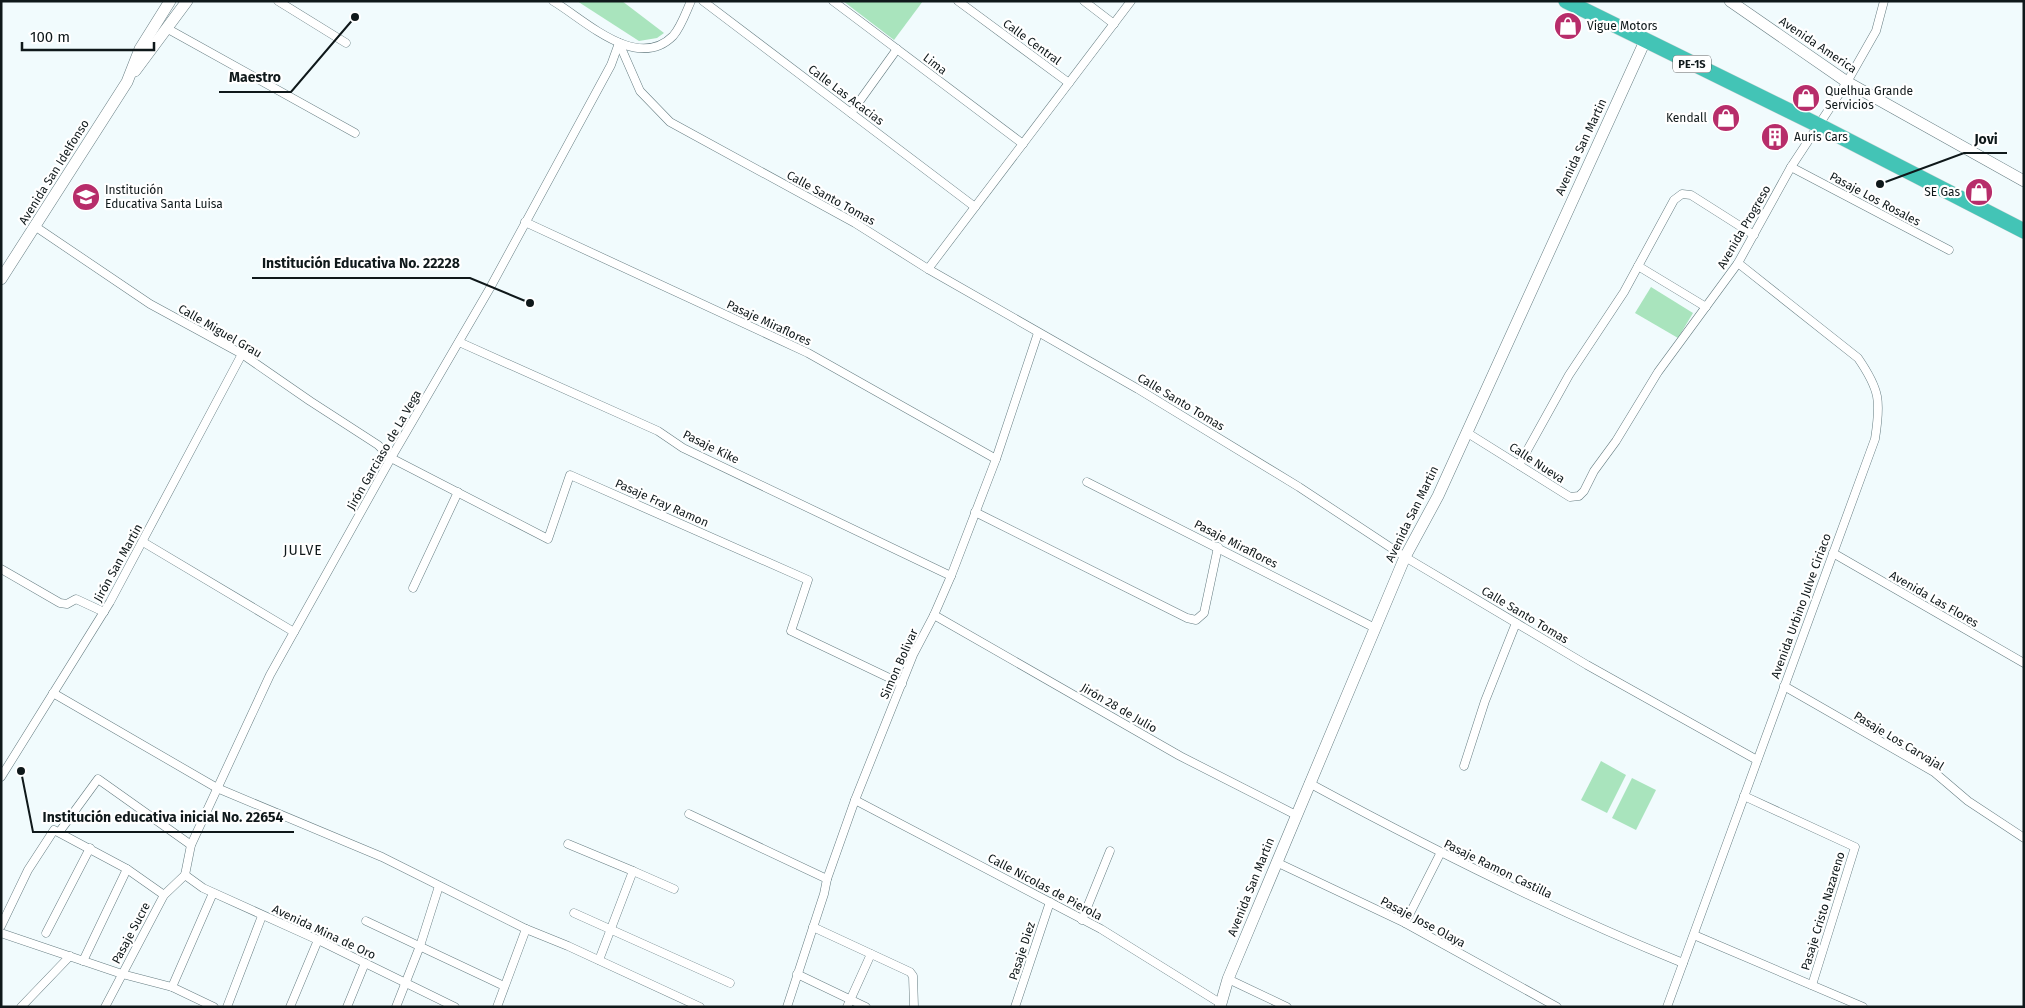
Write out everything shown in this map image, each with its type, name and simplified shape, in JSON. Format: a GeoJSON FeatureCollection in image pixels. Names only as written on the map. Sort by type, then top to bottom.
{"type":"FeatureCollection","features":[{"type":"Feature","properties":{"kind":"highway","name":"PE-1S"},"geometry":{"type":"LineString","coordinates":[[1566,1],[1818,125],[2024,231]]}},
{"type":"Feature","properties":{"kind":"street","name":"Avenida San Idelfonso"},"geometry":{"type":"LineString","coordinates":[[129,78],[140,49],[170,1]]}},
{"type":"Feature","properties":{"kind":"street","name":"Avenida San Idelfonso"},"geometry":{"type":"LineString","coordinates":[[1,279],[36,227],[129,78],[168,29],[187,1]]}},
{"type":"Feature","properties":{"kind":"street"},"geometry":{"type":"LineString","coordinates":[[278,1],[346,43]]}},
{"type":"Feature","properties":{"kind":"street"},"geometry":{"type":"LineString","coordinates":[[556,2],[619,43],[641,50],[658,45],[673,35],[691,1]]}},
{"type":"Feature","properties":{"kind":"street","name":"Calle Las Acacias"},"geometry":{"type":"LineString","coordinates":[[703,1],[975,207]]}},
{"type":"Feature","properties":{"kind":"street","name":"Lima"},"geometry":{"type":"LineString","coordinates":[[832,1],[1023,144]]}},
{"type":"Feature","properties":{"kind":"street","name":"Calle Central"},"geometry":{"type":"LineString","coordinates":[[958,1],[1069,83]]}},
{"type":"Feature","properties":{"kind":"street"},"geometry":{"type":"LineString","coordinates":[[1084,1],[1114,24]]}},
{"type":"Feature","properties":{"kind":"street"},"geometry":{"type":"LineString","coordinates":[[928,269],[1131,1]]}},
{"type":"Feature","properties":{"kind":"street","name":"Avenida America"},"geometry":{"type":"LineString","coordinates":[[1730,1],[1847,82],[2024,181]]}},
{"type":"Feature","properties":{"kind":"street","name":"Avenida Progreso"},"geometry":{"type":"LineString","coordinates":[[1606,453],[1616,441],[1658,372],[1738,263],[1791,167],[1847,82],[1876,31],[1884,1]]}},
{"type":"Feature","properties":{"kind":"street"},"geometry":{"type":"LineString","coordinates":[[168,29],[355,133]]}},
{"type":"Feature","properties":{"kind":"street","name":"Avenida San Martin"},"geometry":{"type":"LineString","coordinates":[[1220,1005],[1228,979],[1276,862],[1405,557],[1438,496],[1645,41]]}},
{"type":"Feature","properties":{"kind":"street","name":"Jirón Garciaso de La Vega"},"geometry":{"type":"LineString","coordinates":[[185,875],[191,845],[270,675],[391,458],[459,342],[611,65],[619,43]]}},
{"type":"Feature","properties":{"kind":"street","name":"Calle Santo Tomas"},"geometry":{"type":"LineString","coordinates":[[619,43],[640,91],[670,122],[856,223],[928,269],[1138,389],[1299,487],[1405,557],[1516,623],[1757,760]]}},
{"type":"Feature","properties":{"kind":"street"},"geometry":{"type":"LineString","coordinates":[[850,113],[897,50]]}},
{"type":"Feature","properties":{"kind":"street","name":"Pasaje Los Rosales"},"geometry":{"type":"LineString","coordinates":[[1791,167],[1949,250]]}},
{"type":"Feature","properties":{"kind":"street"},"geometry":{"type":"LineString","coordinates":[[1519,465],[1569,375],[1624,292],[1674,200],[1682,194],[1691,195],[1754,235]]}},
{"type":"Feature","properties":{"kind":"street","name":"Pasaje Miraflores"},"geometry":{"type":"LineString","coordinates":[[525,222],[808,353],[996,459]]}},
{"type":"Feature","properties":{"kind":"street","name":"Calle Miguel Grau"},"geometry":{"type":"LineString","coordinates":[[36,227],[150,304],[242,354],[378,445],[391,458]]}},
{"type":"Feature","properties":{"kind":"street","name":"Avenida Urbino Julve Ciriaco"},"geometry":{"type":"LineString","coordinates":[[1667,1007],[1875,439],[1880,408],[1872,378],[1858,358],[1738,263]]}},
{"type":"Feature","properties":{"kind":"street"},"geometry":{"type":"LineString","coordinates":[[1638,266],[1706,307]]}},
{"type":"Feature","properties":{"kind":"street","name":"Simon Bolivar"},"geometry":{"type":"LineString","coordinates":[[787,1007],[827,879],[855,800],[913,655],[934,615],[951,576],[996,459],[1038,333]]}},
{"type":"Feature","properties":{"kind":"street","name":"Pasaje Kike"},"geometry":{"type":"LineString","coordinates":[[459,342],[658,431],[683,448],[951,576]]}},
{"type":"Feature","properties":{"kind":"street","name":"Jirón San Martin"},"geometry":{"type":"LineString","coordinates":[[1,777],[104,612],[242,354]]}},
{"type":"Feature","properties":{"kind":"street","name":"Calle Nueva"},"geometry":{"type":"LineString","coordinates":[[1466,432],[1570,497],[1579,496],[1606,453]]}},
{"type":"Feature","properties":{"kind":"street","name":"Pasaje Fray Ramon"},"geometry":{"type":"LineString","coordinates":[[391,458],[548,539],[570,475],[808,580],[791,630],[902,684]]}},
{"type":"Feature","properties":{"kind":"street","name":"Pasaje Miraflores"},"geometry":{"type":"LineString","coordinates":[[1086,482],[1139,510],[1218,547],[1375,628]]}},
{"type":"Feature","properties":{"kind":"street"},"geometry":{"type":"LineString","coordinates":[[413,588],[458,492]]}},
{"type":"Feature","properties":{"kind":"street"},"geometry":{"type":"LineString","coordinates":[[976,512],[1187,618],[1196,620],[1204,613],[1218,547]]}},
{"type":"Feature","properties":{"kind":"street"},"geometry":{"type":"LineString","coordinates":[[143,542],[294,632]]}},
{"type":"Feature","properties":{"kind":"street","name":"Avenida Las Flores"},"geometry":{"type":"LineString","coordinates":[[1833,554],[2024,663]]}},
{"type":"Feature","properties":{"kind":"street"},"geometry":{"type":"LineString","coordinates":[[1,569],[60,603],[67,604],[74,599],[104,612]]}},
{"type":"Feature","properties":{"kind":"street","name":"Jirón 28 de Julio"},"geometry":{"type":"LineString","coordinates":[[934,615],[1180,756],[1296,815]]}},
{"type":"Feature","properties":{"kind":"street"},"geometry":{"type":"LineString","coordinates":[[1464,766],[1486,701],[1516,623]]}},
{"type":"Feature","properties":{"kind":"street","name":"Pasaje Los Carvajal"},"geometry":{"type":"LineString","coordinates":[[1784,686],[1934,772],[1968,802],[2024,838]]}},
{"type":"Feature","properties":{"kind":"street"},"geometry":{"type":"LineString","coordinates":[[53,693],[217,788],[382,858],[526,929],[599,960],[700,1007]]}},
{"type":"Feature","properties":{"kind":"street"},"geometry":{"type":"LineString","coordinates":[[60,831],[98,779],[191,845]]}},
{"type":"Feature","properties":{"kind":"street","name":"Pasaje Ramon Castilla"},"geometry":{"type":"LineString","coordinates":[[1309,783],[1440,854],[1557,910],[1683,963]]}},
{"type":"Feature","properties":{"kind":"street","name":"Pasaje Cristo Nazareno"},"geometry":{"type":"LineString","coordinates":[[1744,796],[1855,847],[1812,985]]}},
{"type":"Feature","properties":{"kind":"street","name":"Calle Nicolas de Pierola"},"geometry":{"type":"LineString","coordinates":[[855,800],[1050,902],[1220,1005]]}},
{"type":"Feature","properties":{"kind":"street"},"geometry":{"type":"LineString","coordinates":[[689,814],[827,879]]}},
{"type":"Feature","properties":{"kind":"street"},"geometry":{"type":"LineString","coordinates":[[1,926],[28,870],[54,830],[60,831],[127,869],[164,895]]}},
{"type":"Feature","properties":{"kind":"street"},"geometry":{"type":"LineString","coordinates":[[568,844],[674,888]]}},
{"type":"Feature","properties":{"kind":"street"},"geometry":{"type":"LineString","coordinates":[[46,933],[90,848]]}},
{"type":"Feature","properties":{"kind":"street"},"geometry":{"type":"LineString","coordinates":[[1082,920],[1110,852]]}},
{"type":"Feature","properties":{"kind":"street"},"geometry":{"type":"LineString","coordinates":[[1406,924],[1440,854]]}},
{"type":"Feature","properties":{"kind":"street","name":"Pasaje Jose Olaya"},"geometry":{"type":"LineString","coordinates":[[1276,862],[1406,924],[1557,1007]]}},
{"type":"Feature","properties":{"kind":"street"},"geometry":{"type":"LineString","coordinates":[[83,961],[127,869]]}},
{"type":"Feature","properties":{"kind":"street"},"geometry":{"type":"LineString","coordinates":[[599,960],[633,871]]}},
{"type":"Feature","properties":{"kind":"street","name":"Avenida Mina de Oro"},"geometry":{"type":"LineString","coordinates":[[185,875],[213,893],[318,940],[455,1007]]}},
{"type":"Feature","properties":{"kind":"street","name":"Pasaje Sucre"},"geometry":{"type":"LineString","coordinates":[[105,1007],[164,895],[185,875]]}},
{"type":"Feature","properties":{"kind":"street"},"geometry":{"type":"LineString","coordinates":[[396,1007],[420,946],[439,886]]}},
{"type":"Feature","properties":{"kind":"street"},"geometry":{"type":"LineString","coordinates":[[172,987],[213,893]]}},
{"type":"Feature","properties":{"kind":"street","name":"Pasaje Diez"},"geometry":{"type":"LineString","coordinates":[[1015,1007],[1050,902]]}},
{"type":"Feature","properties":{"kind":"street"},"geometry":{"type":"LineString","coordinates":[[574,913],[730,983]]}},
{"type":"Feature","properties":{"kind":"street"},"geometry":{"type":"LineString","coordinates":[[228,1007],[262,916]]}},
{"type":"Feature","properties":{"kind":"street"},"geometry":{"type":"LineString","coordinates":[[366,921],[504,986]]}},
{"type":"Feature","properties":{"kind":"street"},"geometry":{"type":"LineString","coordinates":[[813,927],[910,972],[913,976],[914,1007]]}},
{"type":"Feature","properties":{"kind":"street"},"geometry":{"type":"LineString","coordinates":[[497,1007],[526,929]]}},
{"type":"Feature","properties":{"kind":"street"},"geometry":{"type":"LineString","coordinates":[[1,933],[122,974],[172,987],[214,1007]]}},
{"type":"Feature","properties":{"kind":"street"},"geometry":{"type":"LineString","coordinates":[[1694,935],[1863,1007]]}},
{"type":"Feature","properties":{"kind":"street"},"geometry":{"type":"LineString","coordinates":[[290,1007],[318,940]]}},
{"type":"Feature","properties":{"kind":"street"},"geometry":{"type":"LineString","coordinates":[[848,1003],[871,954]]}},
{"type":"Feature","properties":{"kind":"street"},"geometry":{"type":"LineString","coordinates":[[21,1007],[70,956]]}},
{"type":"Feature","properties":{"kind":"street"},"geometry":{"type":"LineString","coordinates":[[347,1007],[365,963]]}},
{"type":"Feature","properties":{"kind":"street"},"geometry":{"type":"LineString","coordinates":[[797,974],[848,1003],[866,1007]]}},
{"type":"Feature","properties":{"kind":"street"},"geometry":{"type":"LineString","coordinates":[[1228,979],[1287,1007]]}},
{"type":"Feature","properties":{"kind":"green space"},"geometry":{"type":"Polygon","coordinates":[[[577,1],[622,1],[664,33],[657,38],[639,41],[577,1]]]}},
{"type":"Feature","properties":{"kind":"green space"},"geometry":{"type":"Polygon","coordinates":[[[843,1],[923,1],[894,40],[843,1]]]}},
{"type":"Feature","properties":{"kind":"green space"},"geometry":{"type":"Polygon","coordinates":[[[1651,287],[1693,313],[1678,338],[1635,313],[1651,287]]]}},
{"type":"Feature","properties":{"kind":"green space"},"geometry":{"type":"Polygon","coordinates":[[[1601,761],[1626,775],[1607,813],[1581,800],[1601,761]]]}},
{"type":"Feature","properties":{"kind":"green space"},"geometry":{"type":"Polygon","coordinates":[[[1632,778],[1656,790],[1636,830],[1612,818],[1632,778]]]}},
{"type":"Feature","properties":{"kind":"place","name":"Maestro"},"geometry":{"type":"Point","coordinates":[355,17]}},
{"type":"Feature","properties":{"kind":"place","name":"Vigue Motors"},"geometry":{"type":"Point","coordinates":[1568,26]}},
{"type":"Feature","properties":{"kind":"place","name":"Quelhua Grande Servicios"},"geometry":{"type":"Point","coordinates":[1806,98]}},
{"type":"Feature","properties":{"kind":"place","name":"Kendall"},"geometry":{"type":"Point","coordinates":[1726,118]}},
{"type":"Feature","properties":{"kind":"place","name":"Auris Cars"},"geometry":{"type":"Point","coordinates":[1775,137]}},
{"type":"Feature","properties":{"kind":"place","name":"Jovi"},"geometry":{"type":"Point","coordinates":[1880,184]}},
{"type":"Feature","properties":{"kind":"place","name":"SE Gas"},"geometry":{"type":"Point","coordinates":[1979,192]}},
{"type":"Feature","properties":{"kind":"place","name":"Institución Educativa Santa Luisa"},"geometry":{"type":"Point","coordinates":[86,197]}},
{"type":"Feature","properties":{"kind":"place","name":"Institución Educativa No. 22228"},"geometry":{"type":"Point","coordinates":[530,303]}},
{"type":"Feature","properties":{"kind":"place","name":"Institución educativa inicial No. 22654"},"geometry":{"type":"Point","coordinates":[21,771]}},
{"type":"Feature","properties":{"kind":"district","name":"JULVE"},"geometry":{"type":"Point","coordinates":[303,550]}}]}
